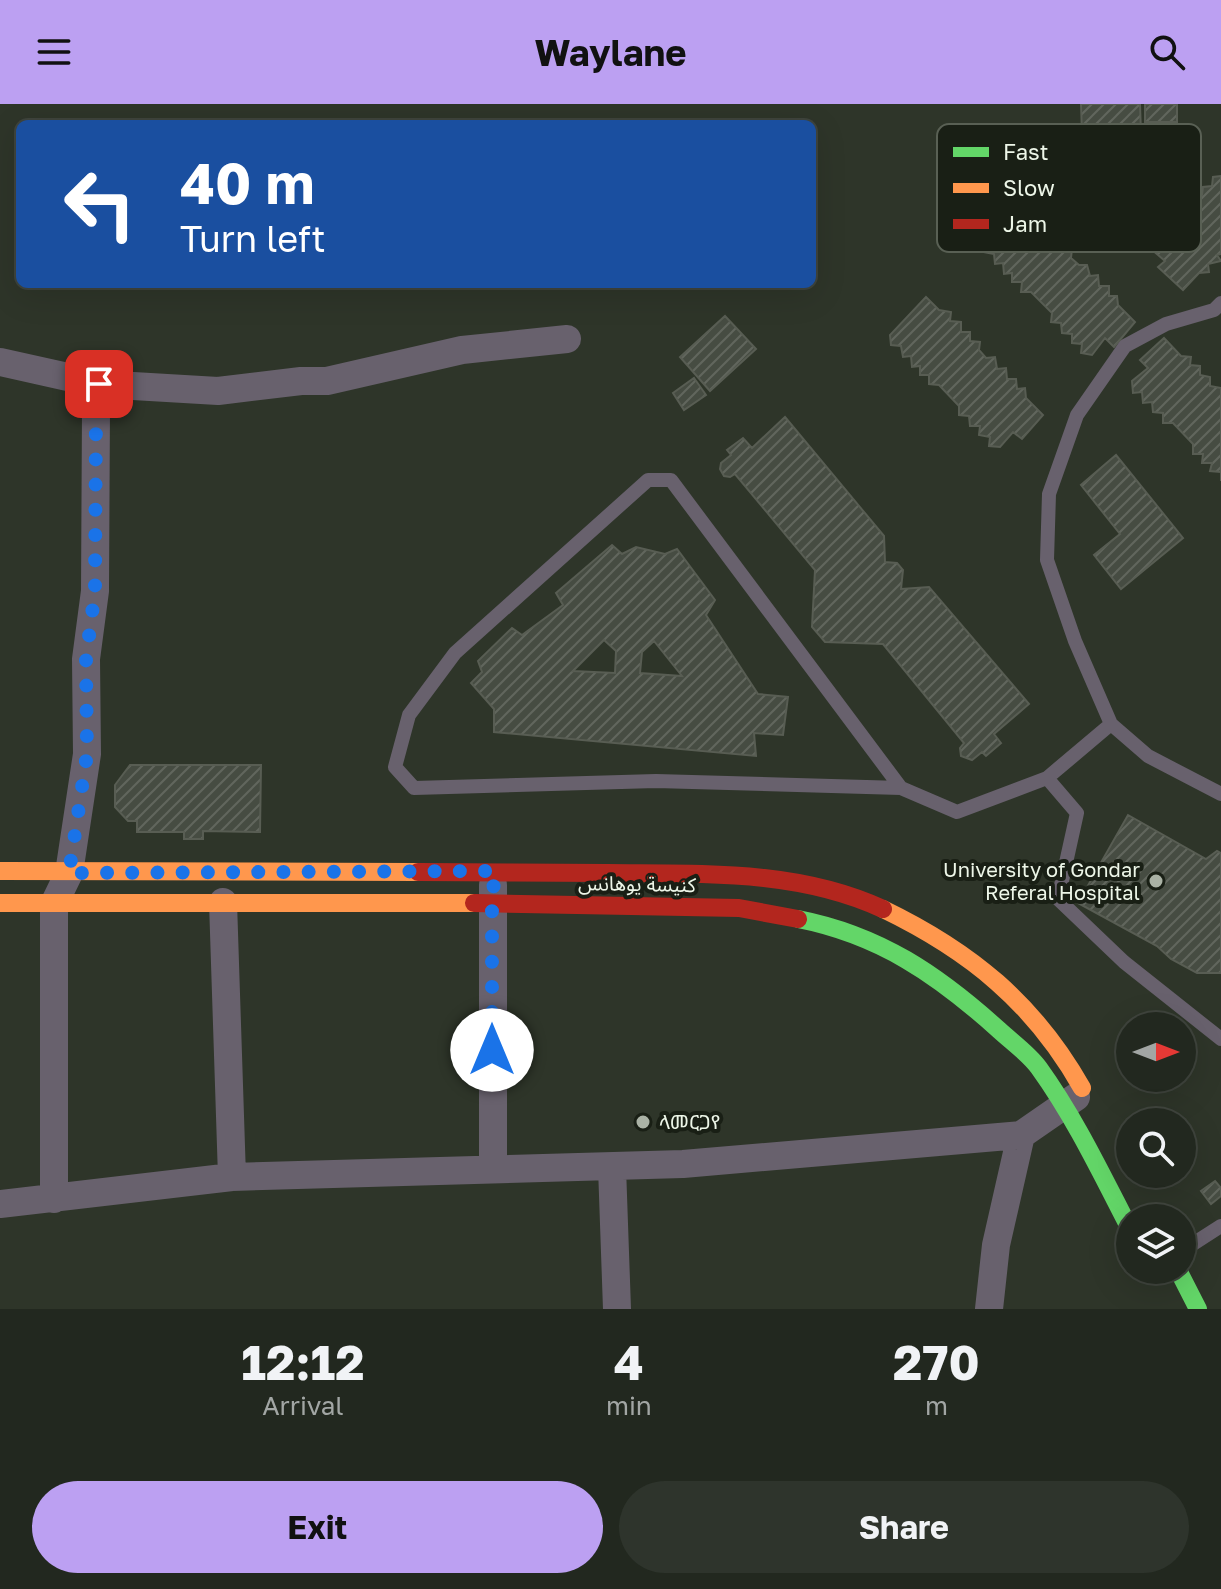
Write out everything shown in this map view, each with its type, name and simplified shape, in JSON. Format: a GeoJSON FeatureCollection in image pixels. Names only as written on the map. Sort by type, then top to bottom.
{"type":"FeatureCollection","features":[{"type":"Feature","properties":{"kind":"street"},"geometry":{"type":"LineString","coordinates":[[0,362],[99,384],[218,391],[327,381],[462,350],[567,339]]}},
{"type":"Feature","properties":{"kind":"street"},"geometry":{"type":"LineString","coordinates":[[54,1199],[54,904],[69,873],[87,754],[86,659],[95,591],[96,408],[99,384]]}},
{"type":"Feature","properties":{"kind":"street"},"geometry":{"type":"LineString","coordinates":[[0,871],[495,871],[749,877],[822,888],[874,906],[927,930],[983,969],[1034,1017],[1061,1052],[1079,1100],[1021,1135],[683,1164],[232,1177],[0,1204]]}},
{"type":"Feature","properties":{"kind":"street"},"geometry":{"type":"LineString","coordinates":[[493,1168],[492,903],[495,871]]}},
{"type":"Feature","properties":{"kind":"street"},"geometry":{"type":"LineString","coordinates":[[807,921],[822,888]]}},
{"type":"Feature","properties":{"kind":"street"},"geometry":{"type":"LineString","coordinates":[[223,902],[232,1177]]}},
{"type":"Feature","properties":{"kind":"street","name":"كنيسة يوهانس"},"geometry":{"type":"LineString","coordinates":[[0,903],[492,903],[739,908],[856,934],[895,952],[957,992],[1079,1100],[1120,1204]]}},
{"type":"Feature","properties":{"kind":"street"},"geometry":{"type":"LineString","coordinates":[[989,1309],[996,1245],[1021,1135]]}},
{"type":"Feature","properties":{"kind":"street"},"geometry":{"type":"LineString","coordinates":[[612,1167],[617,1309]]}},
{"type":"Feature","properties":{"kind":"street"},"geometry":{"type":"LineString","coordinates":[[1185,1284],[1198,1309]]}},
{"type":"Feature","properties":{"kind":"lane"},"geometry":{"type":"LineString","coordinates":[[1221,303],[1214,310],[1166,324],[1125,346],[1077,415],[1049,494],[1047,560],[1075,641],[1111,724],[1148,756],[1221,794]]}},
{"type":"Feature","properties":{"kind":"lane"},"geometry":{"type":"LineString","coordinates":[[901,788],[671,480],[648,480],[455,653],[409,715],[395,767],[414,788],[656,781],[901,788],[957,812],[1047,778],[1111,724]]}},
{"type":"Feature","properties":{"kind":"lane"},"geometry":{"type":"LineString","coordinates":[[1047,778],[1077,813],[1058,899],[1124,962],[1221,1039]]}},
{"type":"Feature","properties":{"kind":"lane"},"geometry":{"type":"LineString","coordinates":[[1196,1242],[1221,1226]]}},
{"type":"Feature","properties":{"kind":"building"},"geometry":{"type":"Polygon","coordinates":[[[1081,104],[1140,104],[1141,124],[1082,124],[1081,104]]]}},
{"type":"Feature","properties":{"kind":"building"},"geometry":{"type":"Polygon","coordinates":[[[1145,104],[1177,104],[1177,122],[1145,122],[1145,104]]]}},
{"type":"Feature","properties":{"kind":"building"},"geometry":{"type":"Polygon","coordinates":[[[1221,176],[1221,254],[1217,255],[1221,261],[1208,264],[1209,272],[1199,273],[1183,290],[1158,267],[1165,261],[1155,252],[1201,252],[1201,196],[1203,187],[1212,186],[1213,177],[1221,176]]]}},
{"type":"Feature","properties":{"kind":"building"},"geometry":{"type":"Polygon","coordinates":[[[983,252],[1072,252],[1071,258],[1079,265],[1087,265],[1090,276],[1098,275],[1099,286],[1109,286],[1109,296],[1117,296],[1118,305],[1135,322],[1114,347],[1105,338],[1092,355],[1081,353],[1082,344],[1072,343],[1072,334],[1062,333],[1061,323],[1051,322],[1052,313],[1031,292],[1021,292],[1022,282],[1012,282],[1012,273],[1004,274],[1003,263],[995,264],[994,254],[983,252]]]}},
{"type":"Feature","properties":{"kind":"building"},"geometry":{"type":"Polygon","coordinates":[[[926,297],[939,310],[951,312],[950,321],[961,322],[961,332],[970,332],[970,341],[980,342],[979,350],[986,358],[995,357],[997,369],[1006,368],[1007,379],[1016,379],[1017,389],[1025,388],[1026,398],[1043,415],[1022,439],[1013,432],[1000,447],[989,446],[990,437],[979,435],[980,426],[970,426],[969,416],[959,415],[959,406],[939,385],[929,384],[929,375],[920,375],[920,366],[912,367],[911,356],[903,357],[901,346],[891,345],[890,335],[926,297]]]}},
{"type":"Feature","properties":{"kind":"building"},"geometry":{"type":"Polygon","coordinates":[[[725,316],[756,349],[710,391],[680,357],[725,316]]]}},
{"type":"Feature","properties":{"kind":"building"},"geometry":{"type":"Polygon","coordinates":[[[1164,338],[1181,356],[1191,357],[1190,365],[1200,366],[1200,375],[1210,377],[1210,386],[1221,388],[1221,472],[1210,471],[1212,463],[1202,463],[1203,454],[1193,454],[1193,444],[1173,423],[1163,423],[1163,413],[1153,412],[1152,402],[1143,403],[1142,392],[1133,393],[1132,381],[1148,368],[1140,360],[1164,338]]]}},
{"type":"Feature","properties":{"kind":"building"},"geometry":{"type":"Polygon","coordinates":[[[694,378],[706,395],[684,410],[673,393],[694,378]]]}},
{"type":"Feature","properties":{"kind":"building"},"geometry":{"type":"Polygon","coordinates":[[[785,417],[884,536],[885,562],[897,563],[903,570],[901,589],[929,587],[1029,704],[994,734],[1001,743],[986,756],[982,752],[972,760],[961,756],[960,748],[964,743],[883,644],[825,642],[812,627],[815,570],[735,474],[724,476],[720,469],[721,463],[731,455],[727,450],[743,438],[752,448],[785,417]]]}},
{"type":"Feature","properties":{"kind":"building"},"geometry":{"type":"Polygon","coordinates":[[[1116,455],[1183,538],[1121,589],[1094,555],[1120,534],[1081,485],[1116,455]]]}},
{"type":"Feature","properties":{"kind":"building"},"geometry":{"type":"Polygon","coordinates":[[[612,545],[622,554],[636,547],[665,554],[677,549],[715,600],[706,615],[758,694],[788,697],[783,735],[754,733],[756,756],[494,732],[494,709],[471,683],[482,672],[478,661],[512,628],[522,635],[563,605],[556,593],[612,545]],[[604,640],[573,671],[615,673],[616,651],[604,640]],[[654,641],[642,652],[640,673],[682,676],[654,641]]]}},
{"type":"Feature","properties":{"kind":"building"},"geometry":{"type":"Polygon","coordinates":[[[130,765],[261,765],[260,832],[203,831],[203,839],[184,839],[184,832],[137,832],[137,821],[128,821],[115,807],[115,785],[130,765]]]}},
{"type":"Feature","properties":{"kind":"building","name":"University of Gondar Referal Hospital"},"geometry":{"type":"Polygon","coordinates":[[[1128,815],[1206,859],[1217,851],[1221,853],[1221,973],[1197,973],[1171,959],[1157,946],[1078,903],[1128,815]]]}},
{"type":"Feature","properties":{"kind":"building"},"geometry":{"type":"Polygon","coordinates":[[[1215,1181],[1221,1188],[1221,1196],[1211,1204],[1201,1191],[1215,1181]]]}},
{"type":"Feature","properties":{"kind":"traffic: fast"},"geometry":{"type":"LineString","coordinates":[[798,919],[855,935],[906,960],[953,992],[1025,1053],[1039,1068],[1064,1107],[1117,1204]]}},
{"type":"Feature","properties":{"kind":"traffic: fast"},"geometry":{"type":"LineString","coordinates":[[1185,1284],[1198,1309]]}},
{"type":"Feature","properties":{"kind":"traffic: slow"},"geometry":{"type":"LineString","coordinates":[[0,871],[418,872]]}},
{"type":"Feature","properties":{"kind":"traffic: slow"},"geometry":{"type":"LineString","coordinates":[[0,903],[474,903]]}},
{"type":"Feature","properties":{"kind":"traffic: slow"},"geometry":{"type":"LineString","coordinates":[[883,909],[944,943],[997,982],[1043,1030],[1082,1088]]}},
{"type":"Feature","properties":{"kind":"traffic: jam"},"geometry":{"type":"LineString","coordinates":[[418,872],[748,876],[817,887],[883,909]]}},
{"type":"Feature","properties":{"kind":"traffic: jam"},"geometry":{"type":"LineString","coordinates":[[474,903],[739,908],[798,919]]}},
{"type":"Feature","properties":{"kind":"place","name":"University of Gondar Referal Hospital"},"geometry":{"type":"Point","coordinates":[1156,881]}},
{"type":"Feature","properties":{"kind":"place","name":"ላመርጋየ"},"geometry":{"type":"Point","coordinates":[643,1122]}},
{"type":"Feature","properties":{"kind":"route"},"geometry":{"type":"LineString","coordinates":[[99,384],[96,408],[95,591],[86,659],[87,754],[69,873],[495,871],[492,903],[492,1050]]}}]}
